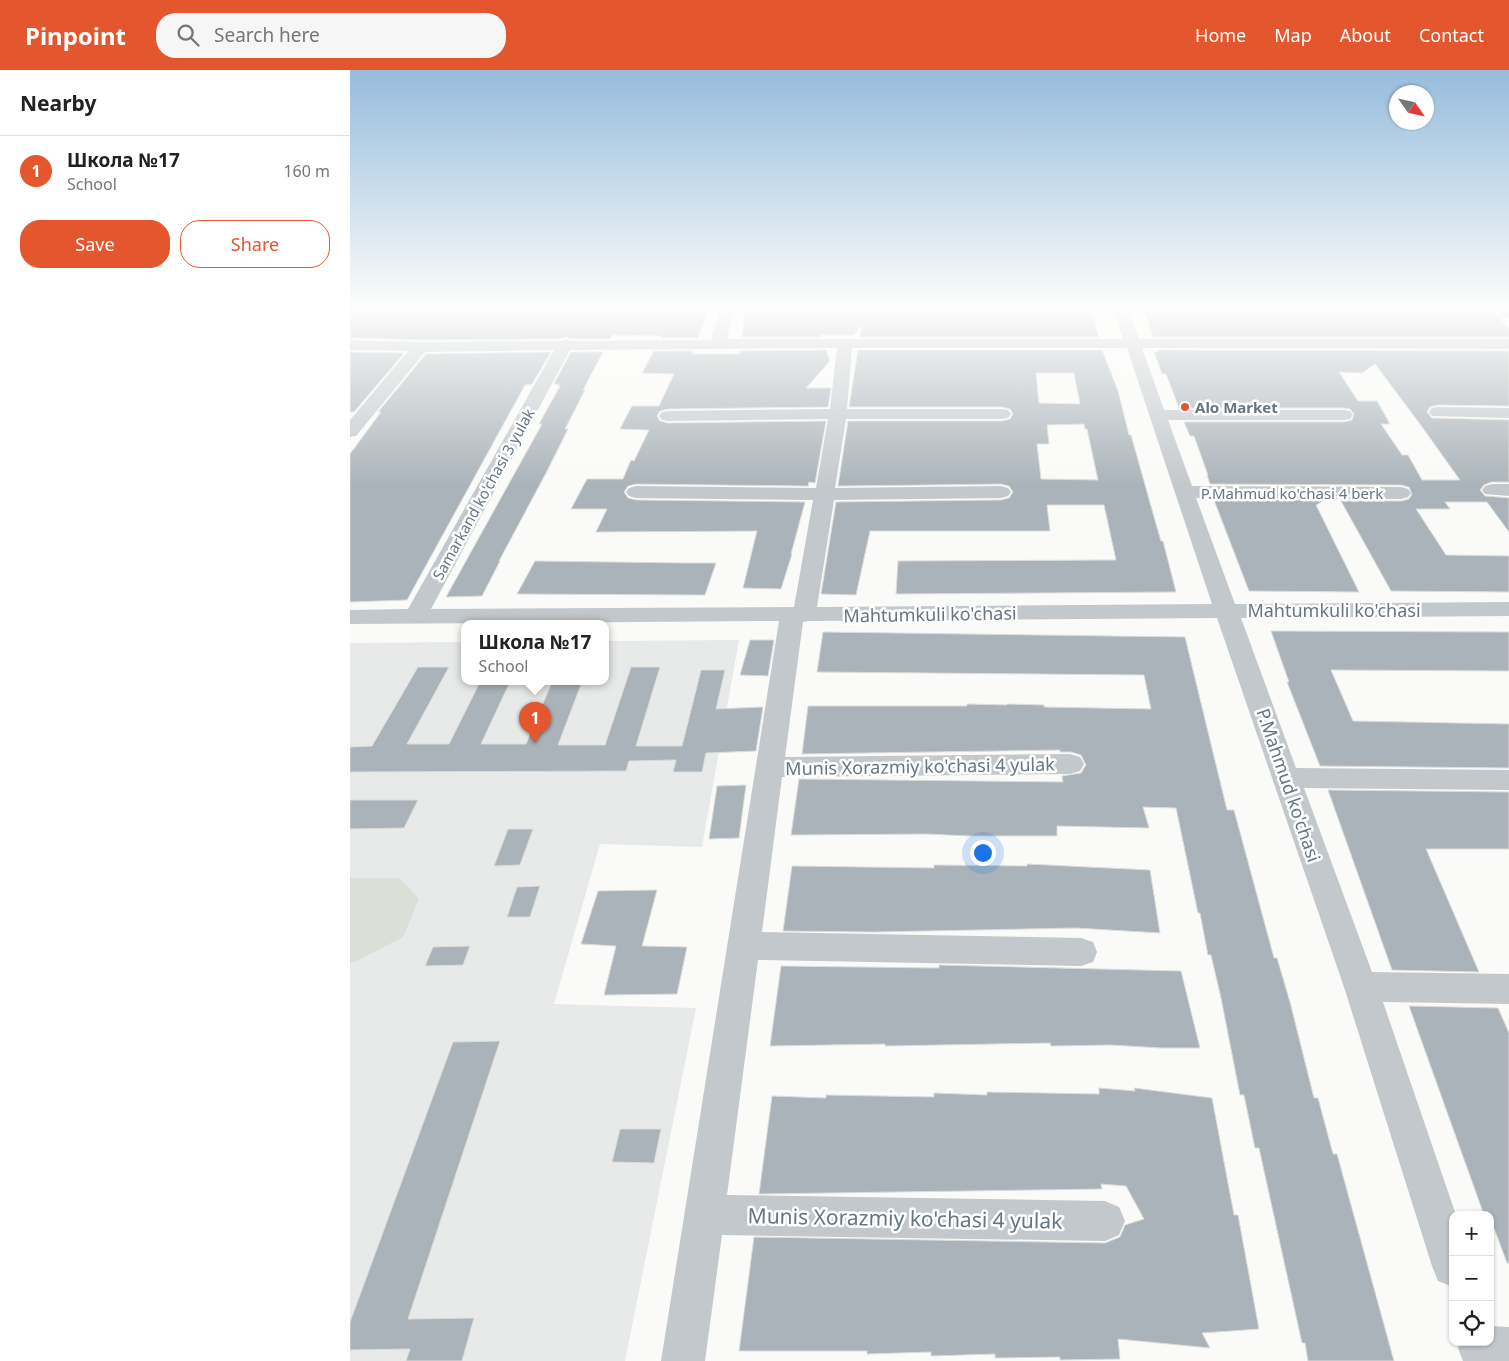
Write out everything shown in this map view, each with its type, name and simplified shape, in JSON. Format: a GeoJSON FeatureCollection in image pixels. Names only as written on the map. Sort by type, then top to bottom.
{"type":"FeatureCollection","features":[{"type":"Feature","properties":{"kind":"street"},"geometry":{"type":"LineString","coordinates":[[350,432],[356,417],[402,366]]}},
{"type":"Feature","properties":{"kind":"street","name":"Samarkand ko'chasi 3 yulak"},"geometry":{"type":"LineString","coordinates":[[415,617],[554,366]]}},
{"type":"Feature","properties":{"kind":"street","name":"Munis Xorazmiy ko'chasi 4 yulak"},"geometry":{"type":"LineString","coordinates":[[683,1361],[770,767],[798,615],[824,494],[838,414],[843,366]]}},
{"type":"Feature","properties":{"kind":"street","name":"P.Mahmud ko'chasi"},"geometry":{"type":"LineString","coordinates":[[1140,366],[1361,987],[1450,1256]]}},
{"type":"Feature","properties":{"kind":"street"},"geometry":{"type":"LineString","coordinates":[[1438,412],[1509,413]]}},
{"type":"Feature","properties":{"kind":"street"},"geometry":{"type":"LineString","coordinates":[[668,416],[1002,414]]}},
{"type":"Feature","properties":{"kind":"street"},"geometry":{"type":"LineString","coordinates":[[1157,416],[1344,415]]}},
{"type":"Feature","properties":{"kind":"street","name":"P.Mahmud ko'chasi 4 berk"},"geometry":{"type":"LineString","coordinates":[[1183,490],[1191,492],[1401,493]]}},
{"type":"Feature","properties":{"kind":"street"},"geometry":{"type":"LineString","coordinates":[[636,492],[824,494],[1001,492]]}},
{"type":"Feature","properties":{"kind":"street","name":"Mahtumkuli ko'chasi"},"geometry":{"type":"LineString","coordinates":[[350,617],[1509,609]]}},
{"type":"Feature","properties":{"kind":"street","name":"Munis Xorazmiy ko'chasi 4 yulak"},"geometry":{"type":"LineString","coordinates":[[770,767],[1070,764]]}},
{"type":"Feature","properties":{"kind":"street"},"geometry":{"type":"LineString","coordinates":[[1286,778],[1509,780]]}},
{"type":"Feature","properties":{"kind":"street"},"geometry":{"type":"LineString","coordinates":[[744,946],[1081,952]]}},
{"type":"Feature","properties":{"kind":"street"},"geometry":{"type":"LineString","coordinates":[[1361,987],[1509,989]]}},
{"type":"Feature","properties":{"kind":"street","name":"Munis Xorazmiy ko'chasi 4 yulak"},"geometry":{"type":"LineString","coordinates":[[705,1215],[1105,1221]]}},
{"type":"Feature","properties":{"kind":"shaded area"},"geometry":{"type":"Polygon","coordinates":[[[739,640],[702,847],[600,844],[554,1004],[696,1008],[625,1361],[350,1361],[350,643],[461,642],[461,685],[609,685],[609,641],[739,640]]]}},
{"type":"Feature","properties":{"kind":"shaded area"},"geometry":{"type":"Polygon","coordinates":[[[350,878],[399,878],[419,899],[403,937],[354,962],[350,962],[350,878]]]}},
{"type":"Feature","properties":{"kind":"building"},"geometry":{"type":"Polygon","coordinates":[[[350,366],[393,366],[354,412],[350,412],[350,366]]]}},
{"type":"Feature","properties":{"kind":"building"},"geometry":{"type":"Polygon","coordinates":[[[416,366],[543,366],[532,384],[525,385],[407,600],[350,602],[350,454],[381,412],[378,412],[416,366]]]}},
{"type":"Feature","properties":{"kind":"building"},"geometry":{"type":"Polygon","coordinates":[[[563,366],[596,366],[565,429],[568,429],[482,596],[446,597],[542,424],[539,424],[560,386],[558,386],[559,384],[554,384],[563,366]]]}},
{"type":"Feature","properties":{"kind":"building"},"geometry":{"type":"Polygon","coordinates":[[[646,366],[825,366],[806,388],[831,388],[828,407],[668,409],[660,411],[657,416],[660,421],[668,423],[826,421],[815,483],[809,482],[808,486],[636,484],[628,486],[624,492],[628,498],[636,500],[805,502],[781,589],[743,588],[757,531],[596,532],[607,509],[571,509],[587,479],[623,479],[631,460],[634,461],[649,430],[620,429],[632,406],[659,406],[674,374],[642,373],[646,366]]]}},
{"type":"Feature","properties":{"kind":"building"},"geometry":{"type":"Polygon","coordinates":[[[855,366],[1108,366],[1118,391],[1129,435],[1131,435],[1161,541],[1163,541],[1176,592],[896,594],[898,561],[1116,560],[1104,505],[1047,505],[1050,531],[870,531],[856,595],[821,594],[836,502],[1001,500],[1009,498],[1013,492],[1009,486],[1001,484],[838,486],[848,421],[1002,421],[1010,419],[1013,414],[1010,409],[1002,407],[849,407],[855,366]],[[1036,373],[1039,403],[1080,404],[1074,373],[1036,373]],[[1084,424],[1047,425],[1049,444],[1037,444],[1041,479],[1098,480],[1087,429],[1085,429],[1084,424]]]}},
{"type":"Feature","properties":{"kind":"building"},"geometry":{"type":"Polygon","coordinates":[[[1159,366],[1372,366],[1362,373],[1339,372],[1358,401],[1377,401],[1390,424],[1381,424],[1402,455],[1408,455],[1422,480],[1460,480],[1377,366],[1509,366],[1509,406],[1438,405],[1430,407],[1427,412],[1432,418],[1509,420],[1509,482],[1491,482],[1484,485],[1480,490],[1485,496],[1509,498],[1509,532],[1487,502],[1445,502],[1450,509],[1416,509],[1446,555],[1509,556],[1509,592],[1391,591],[1341,501],[1402,501],[1409,499],[1412,494],[1409,487],[1401,485],[1210,484],[1194,436],[1190,436],[1184,422],[1344,422],[1352,420],[1354,414],[1350,409],[1179,408],[1166,374],[1162,374],[1159,366]]]}},
{"type":"Feature","properties":{"kind":"building"},"geometry":{"type":"Polygon","coordinates":[[[1214,500],[1325,500],[1316,505],[1359,592],[1249,591],[1214,500]]]}},
{"type":"Feature","properties":{"kind":"building"},"geometry":{"type":"Polygon","coordinates":[[[535,561],[716,563],[705,595],[517,594],[535,561]]]}},
{"type":"Feature","properties":{"kind":"building"},"geometry":{"type":"Polygon","coordinates":[[[1271,631],[1509,632],[1509,671],[1331,670],[1353,721],[1509,724],[1509,768],[1320,766],[1287,682],[1289,682],[1271,631]]]}},
{"type":"Feature","properties":{"kind":"building"},"geometry":{"type":"Polygon","coordinates":[[[823,632],[1185,637],[1227,810],[1234,810],[1274,958],[1277,958],[1290,1002],[1314,1098],[1318,1098],[1333,1154],[1337,1154],[1394,1361],[1308,1361],[1305,1343],[1302,1343],[1259,1148],[1255,1148],[1244,1095],[1240,1095],[1221,998],[1211,955],[1208,955],[1200,913],[1198,913],[1176,808],[1143,807],[1149,828],[1057,826],[1057,836],[926,834],[791,835],[799,779],[1063,782],[1062,776],[1081,773],[1086,765],[1081,755],[1071,752],[1060,752],[1060,750],[802,754],[808,706],[967,706],[967,704],[1007,704],[1044,705],[1044,707],[1151,709],[1144,675],[817,672],[823,632]]]}},
{"type":"Feature","properties":{"kind":"building"},"geometry":{"type":"Polygon","coordinates":[[[750,640],[774,640],[768,676],[740,675],[750,640]]]}},
{"type":"Feature","properties":{"kind":"building"},"geometry":{"type":"Polygon","coordinates":[[[418,667],[449,667],[407,744],[449,744],[478,685],[509,685],[481,744],[526,744],[551,685],[581,685],[558,745],[605,745],[631,667],[660,667],[636,746],[682,746],[701,670],[725,670],[716,709],[763,707],[756,751],[706,753],[702,772],[673,772],[676,760],[629,761],[626,771],[350,772],[350,747],[372,746],[418,667]]]}},
{"type":"Feature","properties":{"kind":"building"},"geometry":{"type":"Polygon","coordinates":[[[746,785],[739,838],[709,839],[717,786],[746,785]]]}},
{"type":"Feature","properties":{"kind":"building"},"geometry":{"type":"Polygon","coordinates":[[[1328,790],[1509,792],[1509,849],[1426,849],[1479,972],[1392,970],[1328,790]]]}},
{"type":"Feature","properties":{"kind":"building"},"geometry":{"type":"Polygon","coordinates":[[[350,800],[418,800],[404,828],[350,829],[350,800]]]}},
{"type":"Feature","properties":{"kind":"building"},"geometry":{"type":"Polygon","coordinates":[[[508,829],[533,829],[520,865],[494,866],[508,829]]]}},
{"type":"Feature","properties":{"kind":"building"},"geometry":{"type":"Polygon","coordinates":[[[1027,864],[1150,870],[1160,933],[1076,928],[875,932],[783,931],[792,866],[934,868],[934,865],[1027,866],[1027,864]]]}},
{"type":"Feature","properties":{"kind":"building"},"geometry":{"type":"Polygon","coordinates":[[[540,886],[530,917],[507,917],[517,887],[540,886]]]}},
{"type":"Feature","properties":{"kind":"building"},"geometry":{"type":"Polygon","coordinates":[[[657,890],[642,946],[687,947],[677,994],[604,995],[616,946],[581,944],[598,891],[657,890]]]}},
{"type":"Feature","properties":{"kind":"building"},"geometry":{"type":"Polygon","coordinates":[[[470,946],[463,965],[425,966],[433,947],[470,946]]]}},
{"type":"Feature","properties":{"kind":"building"},"geometry":{"type":"Polygon","coordinates":[[[939,965],[1181,971],[1200,1048],[1111,1045],[1051,1046],[1050,1043],[770,1046],[781,966],[939,968],[939,965]]]}},
{"type":"Feature","properties":{"kind":"building"},"geometry":{"type":"Polygon","coordinates":[[[1409,1006],[1498,1008],[1509,1033],[1509,1263],[1507,1263],[1494,1228],[1494,1211],[1483,1211],[1409,1006]]]}},
{"type":"Feature","properties":{"kind":"building"},"geometry":{"type":"Polygon","coordinates":[[[500,1041],[408,1319],[474,1318],[462,1361],[406,1361],[410,1349],[350,1350],[350,1322],[453,1042],[500,1041]]]}},
{"type":"Feature","properties":{"kind":"building"},"geometry":{"type":"Polygon","coordinates":[[[1099,1088],[1135,1091],[1134,1088],[1212,1098],[1234,1215],[1238,1215],[1259,1329],[1202,1333],[1210,1348],[1118,1339],[1120,1359],[1060,1360],[1060,1357],[995,1358],[995,1354],[931,1356],[931,1352],[867,1354],[867,1351],[739,1351],[754,1237],[1105,1243],[1120,1237],[1125,1225],[1144,1219],[1126,1186],[1101,1184],[1102,1189],[759,1194],[772,1096],[826,1098],[826,1095],[934,1097],[934,1093],[987,1095],[987,1092],[1099,1094],[1099,1088]]]}},
{"type":"Feature","properties":{"kind":"building"},"geometry":{"type":"Polygon","coordinates":[[[620,1129],[661,1129],[654,1163],[612,1162],[620,1129]]]}},
{"type":"Feature","properties":{"kind":"place","name":"Alo Market"},"geometry":{"type":"Point","coordinates":[1185,407]}},
{"type":"Feature","properties":{"kind":"place","name":"Школа №17"},"geometry":{"type":"Point","coordinates":[535,743]}}]}
